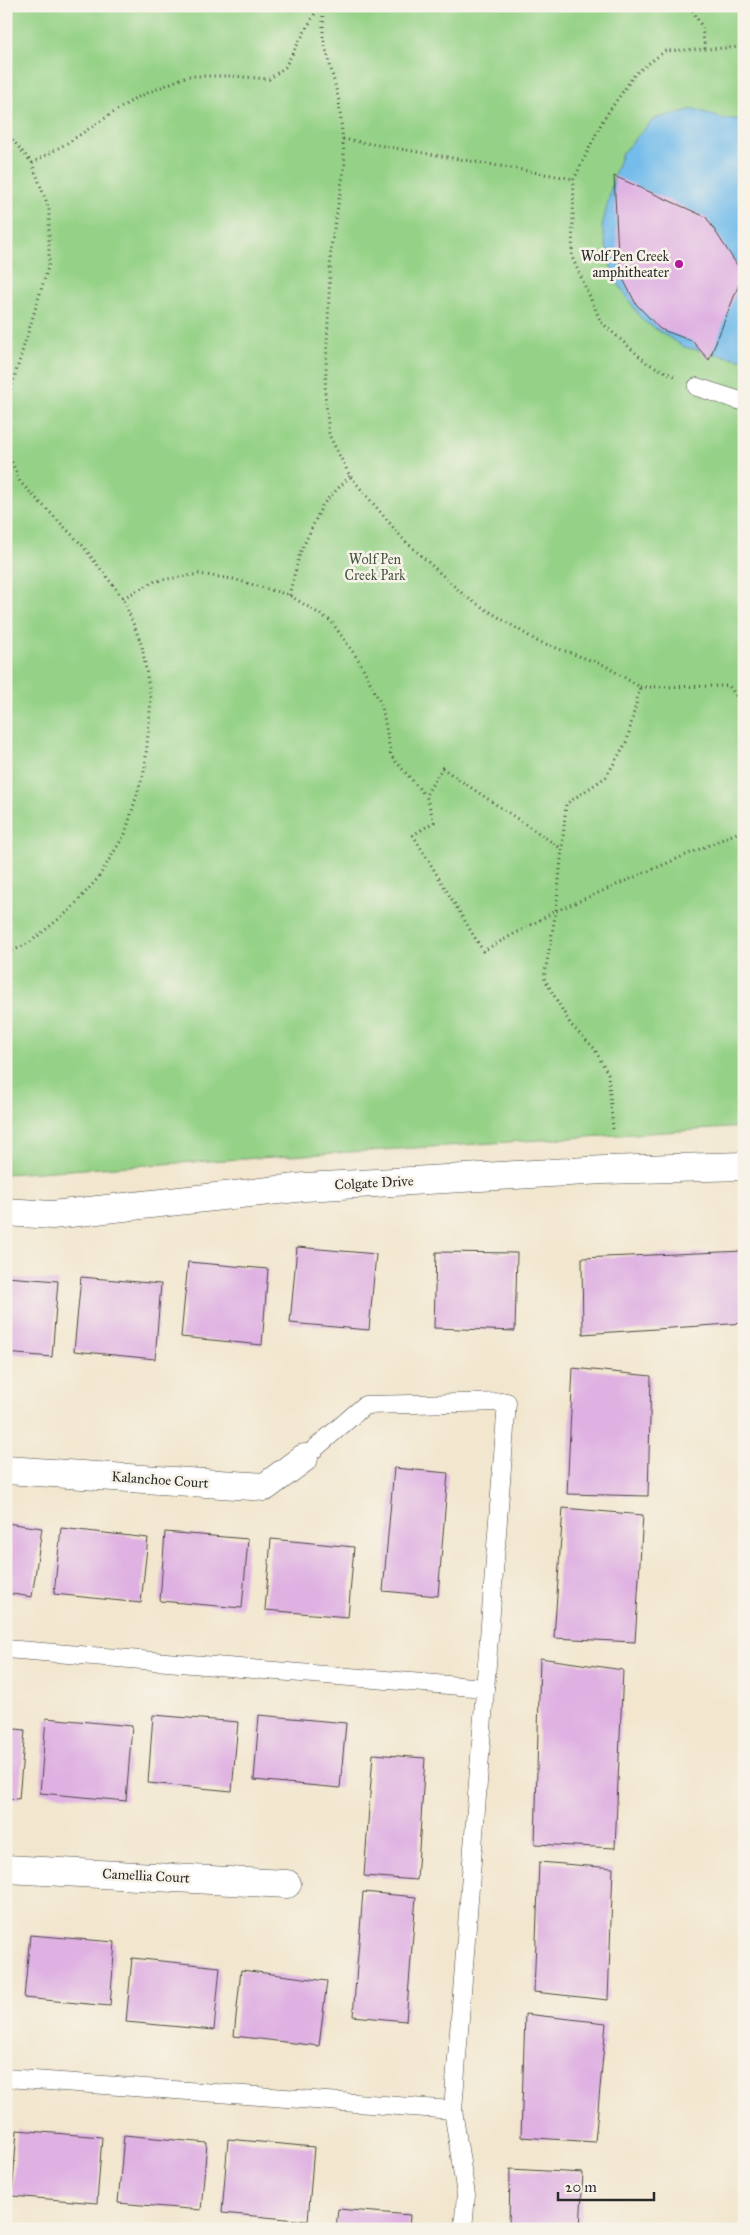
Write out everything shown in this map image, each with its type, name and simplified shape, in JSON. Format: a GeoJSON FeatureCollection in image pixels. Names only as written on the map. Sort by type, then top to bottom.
{"type":"FeatureCollection","features":[{"type":"Feature","properties":{"kind":"street","name":"Colgate Drive"},"geometry":{"type":"LineString","coordinates":[[6,1212],[52,1215],[315,1186],[604,1170],[744,1166]]}},
{"type":"Feature","properties":{"kind":"street","name":"Kalanchoe Court"},"geometry":{"type":"LineString","coordinates":[[6,1470],[265,1487],[304,1458]]}},
{"type":"Feature","properties":{"kind":"street","name":"Camellia Court"},"geometry":{"type":"LineString","coordinates":[[6,1869],[287,1884]]}},
{"type":"Feature","properties":{"kind":"lane"},"geometry":{"type":"LineString","coordinates":[[697,387],[744,402]]}},
{"type":"Feature","properties":{"kind":"lane"},"geometry":{"type":"LineString","coordinates":[[304,1458],[365,1405],[507,1402],[454,2110],[466,2195],[463,2229]]}},
{"type":"Feature","properties":{"kind":"lane"},"geometry":{"type":"LineString","coordinates":[[6,1649],[485,1688]]}},
{"type":"Feature","properties":{"kind":"lane"},"geometry":{"type":"LineString","coordinates":[[6,2078],[454,2110]]}},
{"type":"Feature","properties":{"kind":"path"},"geometry":{"type":"LineString","coordinates":[[32,163],[69,142],[134,99],[188,76],[232,76],[269,79],[285,67],[319,6]]}},
{"type":"Feature","properties":{"kind":"path"},"geometry":{"type":"LineString","coordinates":[[323,6],[323,37],[339,101],[345,163],[331,247],[325,394],[330,435],[350,476],[403,540],[466,597],[537,641],[604,665],[640,687],[729,686],[744,707]]}},
{"type":"Feature","properties":{"kind":"path"},"geometry":{"type":"LineString","coordinates":[[690,6],[702,28],[705,49]]}},
{"type":"Feature","properties":{"kind":"path"},"geometry":{"type":"LineString","coordinates":[[697,387],[647,363],[601,322],[572,257],[574,179],[603,120],[635,74],[666,51],[744,47]]}},
{"type":"Feature","properties":{"kind":"path"},"geometry":{"type":"LineString","coordinates":[[6,132],[32,163],[49,209],[49,264],[6,409]]}},
{"type":"Feature","properties":{"kind":"path"},"geometry":{"type":"LineString","coordinates":[[343,139],[574,179]]}},
{"type":"Feature","properties":{"kind":"path"},"geometry":{"type":"LineString","coordinates":[[6,448],[20,482],[82,545],[123,598],[142,646],[151,699],[145,768],[125,834],[98,878],[70,910],[29,942],[6,954]]}},
{"type":"Feature","properties":{"kind":"path"},"geometry":{"type":"LineString","coordinates":[[289,595],[300,553],[323,504],[350,476]]}},
{"type":"Feature","properties":{"kind":"path"},"geometry":{"type":"LineString","coordinates":[[123,598],[155,582],[198,574],[233,579],[289,595],[330,621],[360,662],[382,706],[391,756],[406,770],[426,795],[434,822],[413,835],[483,951],[556,911],[744,830]]}},
{"type":"Feature","properties":{"kind":"path"},"geometry":{"type":"LineString","coordinates":[[613,1128],[608,1074],[594,1048],[571,1025],[544,978],[556,911],[566,804],[606,777],[627,741],[640,687]]}},
{"type":"Feature","properties":{"kind":"path"},"geometry":{"type":"LineString","coordinates":[[426,795],[442,768],[562,849]]}},
{"type":"Feature","properties":{"kind":"green space","name":"Wolf Pen Creek Park"},"geometry":{"type":"Polygon","coordinates":[[[6,6],[744,6],[744,1127],[6,1174],[6,6]]]}},
{"type":"Feature","properties":{"kind":"water"},"geometry":{"type":"Polygon","coordinates":[[[694,109],[724,119],[744,119],[744,360],[684,347],[642,320],[613,276],[602,227],[614,176],[622,153],[654,119],[694,109]]]}},
{"type":"Feature","properties":{"kind":"building","name":"Wolf Pen Creek amphitheater"},"geometry":{"type":"Polygon","coordinates":[[[614,176],[706,217],[743,274],[709,360],[692,341],[660,329],[636,304],[623,279],[618,254],[614,176]]]}},
{"type":"Feature","properties":{"kind":"building"},"geometry":{"type":"Polygon","coordinates":[[[297,1247],[376,1254],[369,1330],[290,1323],[297,1247]]]}},
{"type":"Feature","properties":{"kind":"building"},"geometry":{"type":"Polygon","coordinates":[[[744,1251],[744,1323],[583,1334],[582,1258],[744,1251]]]}},
{"type":"Feature","properties":{"kind":"building"},"geometry":{"type":"Polygon","coordinates":[[[436,1252],[517,1253],[515,1331],[434,1328],[436,1252]]]}},
{"type":"Feature","properties":{"kind":"building"},"geometry":{"type":"Polygon","coordinates":[[[188,1262],[268,1269],[262,1345],[181,1337],[188,1262]]]}},
{"type":"Feature","properties":{"kind":"building"},"geometry":{"type":"Polygon","coordinates":[[[6,1277],[58,1281],[52,1357],[6,1353],[6,1277]]]}},
{"type":"Feature","properties":{"kind":"building"},"geometry":{"type":"Polygon","coordinates":[[[81,1277],[161,1284],[155,1359],[74,1351],[81,1277]]]}},
{"type":"Feature","properties":{"kind":"building"},"geometry":{"type":"Polygon","coordinates":[[[573,1368],[651,1376],[648,1496],[567,1494],[573,1368]]]}},
{"type":"Feature","properties":{"kind":"building"},"geometry":{"type":"Polygon","coordinates":[[[394,1468],[448,1473],[438,1596],[383,1591],[394,1468]]]}},
{"type":"Feature","properties":{"kind":"building"},"geometry":{"type":"Polygon","coordinates":[[[563,1508],[643,1515],[635,1642],[554,1638],[563,1508]]]}},
{"type":"Feature","properties":{"kind":"building"},"geometry":{"type":"Polygon","coordinates":[[[6,1523],[42,1528],[32,1597],[6,1593],[6,1523]]]}},
{"type":"Feature","properties":{"kind":"building"},"geometry":{"type":"Polygon","coordinates":[[[61,1528],[148,1538],[141,1603],[54,1594],[61,1528]]]}},
{"type":"Feature","properties":{"kind":"building"},"geometry":{"type":"Polygon","coordinates":[[[165,1532],[248,1539],[242,1608],[160,1601],[165,1532]]]}},
{"type":"Feature","properties":{"kind":"building"},"geometry":{"type":"Polygon","coordinates":[[[271,1539],[354,1547],[348,1617],[265,1610],[271,1539]]]}},
{"type":"Feature","properties":{"kind":"building"},"geometry":{"type":"Polygon","coordinates":[[[540,1658],[623,1670],[615,1848],[535,1844],[540,1658]]]}},
{"type":"Feature","properties":{"kind":"building"},"geometry":{"type":"Polygon","coordinates":[[[153,1715],[238,1722],[232,1791],[148,1783],[153,1715]]]}},
{"type":"Feature","properties":{"kind":"building"},"geometry":{"type":"Polygon","coordinates":[[[259,1715],[346,1723],[340,1788],[254,1780],[259,1715]]]}},
{"type":"Feature","properties":{"kind":"building"},"geometry":{"type":"Polygon","coordinates":[[[46,1718],[132,1726],[126,1801],[40,1793],[46,1718]]]}},
{"type":"Feature","properties":{"kind":"building"},"geometry":{"type":"Polygon","coordinates":[[[6,1728],[25,1730],[19,1799],[6,1798],[6,1728]]]}},
{"type":"Feature","properties":{"kind":"building"},"geometry":{"type":"Polygon","coordinates":[[[373,1754],[425,1758],[417,1880],[364,1876],[373,1754]]]}},
{"type":"Feature","properties":{"kind":"building"},"geometry":{"type":"Polygon","coordinates":[[[539,1862],[613,1868],[608,2000],[534,1992],[539,1862]]]}},
{"type":"Feature","properties":{"kind":"building"},"geometry":{"type":"Polygon","coordinates":[[[363,1892],[416,1897],[406,2021],[353,2016],[363,1892]]]}},
{"type":"Feature","properties":{"kind":"building"},"geometry":{"type":"Polygon","coordinates":[[[6,1933],[9,1934],[8,1954],[6,1954],[6,1933]]]}},
{"type":"Feature","properties":{"kind":"building"},"geometry":{"type":"Polygon","coordinates":[[[30,1935],[115,1942],[110,2006],[24,1998],[30,1935]]]}},
{"type":"Feature","properties":{"kind":"building"},"geometry":{"type":"Polygon","coordinates":[[[132,1958],[220,1967],[214,2030],[126,2022],[132,1958]]]}},
{"type":"Feature","properties":{"kind":"building"},"geometry":{"type":"Polygon","coordinates":[[[241,1970],[327,1981],[319,2046],[234,2036],[241,1970]]]}},
{"type":"Feature","properties":{"kind":"building"},"geometry":{"type":"Polygon","coordinates":[[[525,2014],[606,2023],[595,2142],[521,2137],[525,2014]]]}},
{"type":"Feature","properties":{"kind":"building"},"geometry":{"type":"Polygon","coordinates":[[[17,2130],[102,2137],[97,2203],[12,2196],[17,2130]]]}},
{"type":"Feature","properties":{"kind":"building"},"geometry":{"type":"Polygon","coordinates":[[[124,2135],[207,2143],[201,2210],[118,2203],[124,2135]]]}},
{"type":"Feature","properties":{"kind":"building"},"geometry":{"type":"Polygon","coordinates":[[[228,2139],[314,2147],[308,2221],[222,2213],[228,2139]]]}},
{"type":"Feature","properties":{"kind":"building"},"geometry":{"type":"Polygon","coordinates":[[[510,2169],[583,2173],[580,2229],[509,2229],[510,2169]]]}},
{"type":"Feature","properties":{"kind":"building"},"geometry":{"type":"Polygon","coordinates":[[[338,2209],[410,2215],[409,2229],[336,2229],[338,2209]]]}},
{"type":"Feature","properties":{"kind":"place","name":"Wolf Pen Creek amphitheater"},"geometry":{"type":"Point","coordinates":[679,264]}}]}
